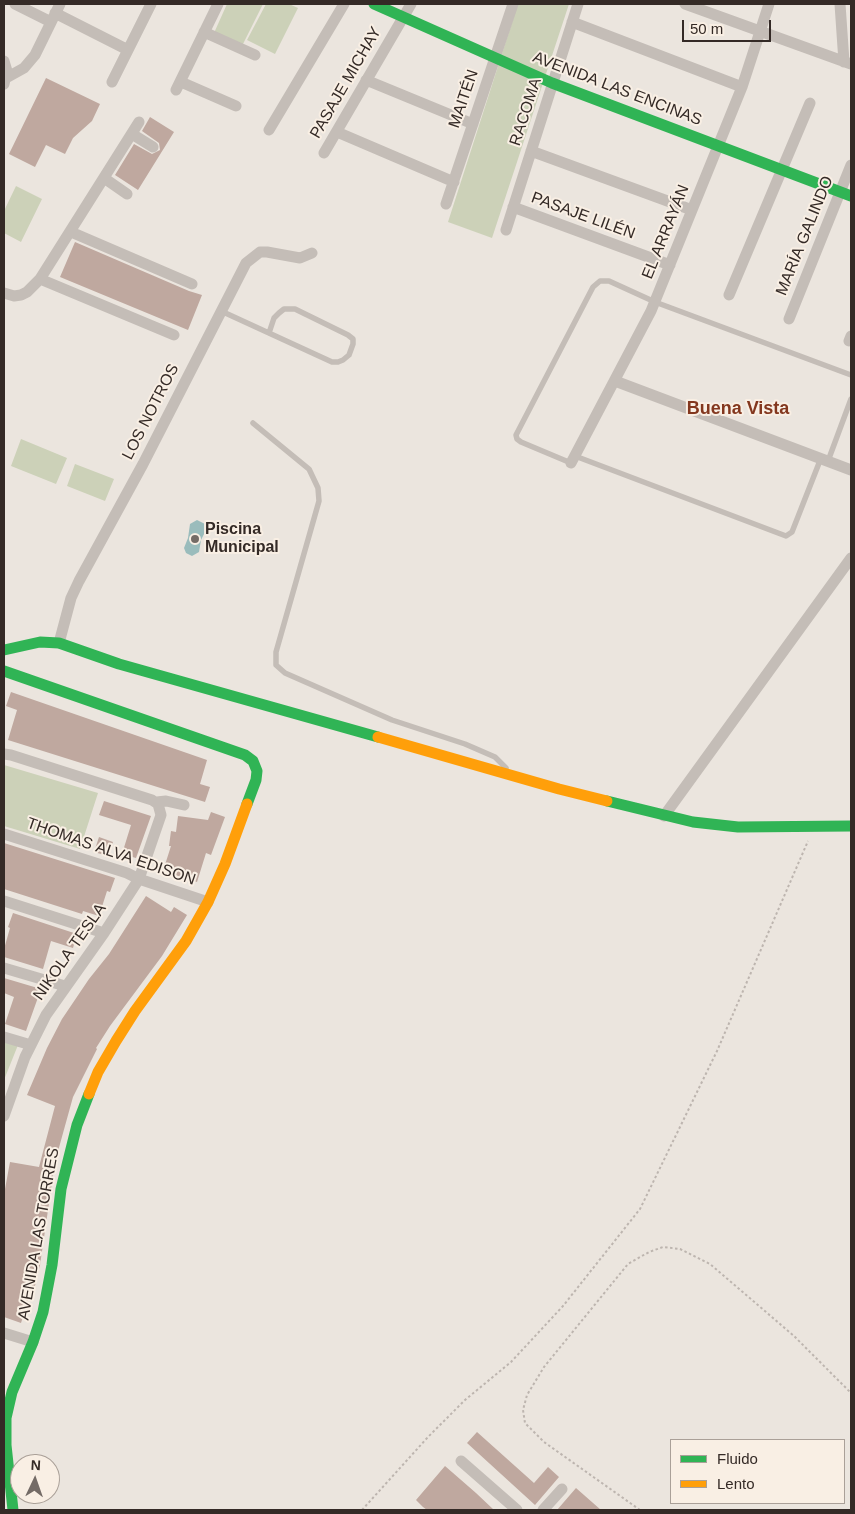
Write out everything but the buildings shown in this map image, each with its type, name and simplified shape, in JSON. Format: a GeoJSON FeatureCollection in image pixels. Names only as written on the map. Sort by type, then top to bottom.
{"type":"FeatureCollection","features":[{"type":"Feature","properties":{"kind":"street"},"geometry":{"type":"LineString","coordinates":[[15,4],[55,13],[128,50]]}},
{"type":"Feature","properties":{"kind":"street"},"geometry":{"type":"LineString","coordinates":[[112,82],[151,4]]}},
{"type":"Feature","properties":{"kind":"street"},"geometry":{"type":"LineString","coordinates":[[218,4],[178,86],[236,106]]}},
{"type":"Feature","properties":{"kind":"street"},"geometry":{"type":"LineString","coordinates":[[270,130],[344,4]]}},
{"type":"Feature","properties":{"kind":"street","name":"AVENIDA LAS ENCINAS"},"geometry":{"type":"LineString","coordinates":[[374,4],[552,83],[846,194]]}},
{"type":"Feature","properties":{"kind":"street","name":"PASAJE MICHAY"},"geometry":{"type":"LineString","coordinates":[[324,153],[411,4]]}},
{"type":"Feature","properties":{"kind":"street","name":"MAITÉN"},"geometry":{"type":"LineString","coordinates":[[446,204],[513,4]]}},
{"type":"Feature","properties":{"kind":"street","name":"RACOMA"},"geometry":{"type":"LineString","coordinates":[[506,230],[578,4]]}},
{"type":"Feature","properties":{"kind":"street"},"geometry":{"type":"LineString","coordinates":[[685,4],[705,7],[760,32],[847,63],[840,4]]}},
{"type":"Feature","properties":{"kind":"street","name":"EL ARRAYÁN"},"geometry":{"type":"LineString","coordinates":[[573,459],[646,323],[742,87],[770,4]]}},
{"type":"Feature","properties":{"kind":"street"},"geometry":{"type":"LineString","coordinates":[[5,82],[30,62],[55,13]]}},
{"type":"Feature","properties":{"kind":"street"},"geometry":{"type":"LineString","coordinates":[[572,22],[742,87]]}},
{"type":"Feature","properties":{"kind":"street"},"geometry":{"type":"LineString","coordinates":[[204,32],[255,55]]}},
{"type":"Feature","properties":{"kind":"street"},"geometry":{"type":"LineString","coordinates":[[4,61],[7,71],[5,82]]}},
{"type":"Feature","properties":{"kind":"street"},"geometry":{"type":"LineString","coordinates":[[366,80],[473,124]]}},
{"type":"Feature","properties":{"kind":"street"},"geometry":{"type":"LineString","coordinates":[[729,295],[810,103]]}},
{"type":"Feature","properties":{"kind":"street"},"geometry":{"type":"LineString","coordinates":[[4,293],[14,296],[27,292],[40,279],[139,122]]}},
{"type":"Feature","properties":{"kind":"street"},"geometry":{"type":"LineString","coordinates":[[337,132],[454,182]]}},
{"type":"Feature","properties":{"kind":"street"},"geometry":{"type":"LineString","coordinates":[[132,134],[153,147]]}},
{"type":"Feature","properties":{"kind":"street"},"geometry":{"type":"LineString","coordinates":[[531,151],[692,210]]}},
{"type":"Feature","properties":{"kind":"street","name":"MARÍA GALINDO"},"geometry":{"type":"LineString","coordinates":[[789,319],[846,194],[851,165]]}},
{"type":"Feature","properties":{"kind":"street"},"geometry":{"type":"LineString","coordinates":[[104,178],[127,194]]}},
{"type":"Feature","properties":{"kind":"street","name":"PASAJE LILÉN"},"geometry":{"type":"LineString","coordinates":[[513,207],[670,265]]}},
{"type":"Feature","properties":{"kind":"street"},"geometry":{"type":"LineString","coordinates":[[71,232],[192,284]]}},
{"type":"Feature","properties":{"kind":"street","name":"LOS NOTROS"},"geometry":{"type":"LineString","coordinates":[[59,643],[71,598],[79,581],[143,464],[246,263],[260,252],[300,258],[312,253]]}},
{"type":"Feature","properties":{"kind":"street"},"geometry":{"type":"LineString","coordinates":[[40,279],[174,335]]}},
{"type":"Feature","properties":{"kind":"street"},"geometry":{"type":"LineString","coordinates":[[615,381],[851,470]]}},
{"type":"Feature","properties":{"kind":"street"},"geometry":{"type":"LineString","coordinates":[[664,816],[851,558]]}},
{"type":"Feature","properties":{"kind":"street"},"geometry":{"type":"LineString","coordinates":[[4,650],[40,642],[59,643],[119,664],[664,816],[714,825],[738,827],[851,826]]}},
{"type":"Feature","properties":{"kind":"street","name":"AVENIDA LAS TORRES"},"geometry":{"type":"LineString","coordinates":[[4,671],[245,755],[255,764],[257,771],[256,780],[225,864],[208,902],[186,941],[116,1041],[98,1072],[83,1107],[66,1166],[58,1208],[50,1282],[43,1312],[17,1380],[6,1418],[6,1451],[13,1510]]}},
{"type":"Feature","properties":{"kind":"street"},"geometry":{"type":"LineString","coordinates":[[4,754],[12,755],[158,805],[166,801],[184,805]]}},
{"type":"Feature","properties":{"kind":"street","name":"NIKOLA TESLA"},"geometry":{"type":"LineString","coordinates":[[4,1116],[12,1089],[46,1015],[104,933],[139,879],[161,815],[158,805]]}},
{"type":"Feature","properties":{"kind":"street","name":"THOMAS ALVA EDISON"},"geometry":{"type":"LineString","coordinates":[[4,834],[127,873],[139,879],[208,902]]}},
{"type":"Feature","properties":{"kind":"street"},"geometry":{"type":"LineString","coordinates":[[4,901],[104,933]]}},
{"type":"Feature","properties":{"kind":"street"},"geometry":{"type":"LineString","coordinates":[[4,968],[65,986]]}},
{"type":"Feature","properties":{"kind":"street"},"geometry":{"type":"LineString","coordinates":[[4,1037],[31,1046]]}},
{"type":"Feature","properties":{"kind":"street"},"geometry":{"type":"LineString","coordinates":[[4,1333],[33,1342]]}},
{"type":"Feature","properties":{"kind":"street"},"geometry":{"type":"LineString","coordinates":[[461,1461],[517,1510]]}},
{"type":"Feature","properties":{"kind":"street"},"geometry":{"type":"LineString","coordinates":[[543,1510],[562,1488]]}},
{"type":"Feature","properties":{"kind":"lane"},"geometry":{"type":"LineString","coordinates":[[851,375],[655,302],[604,280],[597,282],[516,435],[519,441],[786,536],[792,532],[851,399]]}},
{"type":"Feature","properties":{"kind":"lane"},"geometry":{"type":"LineString","coordinates":[[221,311],[332,362],[343,360],[349,355],[353,344],[353,339],[348,335],[295,310],[289,309],[284,309],[274,318],[269,333]]}},
{"type":"Feature","properties":{"kind":"lane"},"geometry":{"type":"LineString","coordinates":[[253,423],[309,469],[318,488],[319,501],[276,652],[276,665],[285,673],[392,720],[464,744],[495,758],[515,776]]}},
{"type":"Feature","properties":{"kind":"path"},"geometry":{"type":"LineString","coordinates":[[362,1510],[428,1436],[465,1400],[511,1362],[563,1306],[640,1209],[716,1051],[815,826]]}},
{"type":"Feature","properties":{"kind":"path"},"geometry":{"type":"LineString","coordinates":[[640,1510],[544,1442],[525,1423],[523,1410],[527,1395],[544,1367],[628,1264],[649,1252],[663,1247],[680,1249],[710,1264],[794,1336],[851,1393]]}},
{"type":"Feature","properties":{"kind":"green space"},"geometry":{"type":"Polygon","coordinates":[[[227,4],[263,4],[242,46],[214,33],[227,4]]]}},
{"type":"Feature","properties":{"kind":"green space"},"geometry":{"type":"Polygon","coordinates":[[[266,4],[289,4],[298,8],[275,54],[247,40],[266,4]]]}},
{"type":"Feature","properties":{"kind":"green space"},"geometry":{"type":"Polygon","coordinates":[[[518,4],[569,4],[492,238],[448,222],[518,4]]]}},
{"type":"Feature","properties":{"kind":"green space"},"geometry":{"type":"Polygon","coordinates":[[[16,186],[42,199],[21,242],[4,233],[4,211],[16,186]]]}},
{"type":"Feature","properties":{"kind":"green space"},"geometry":{"type":"Polygon","coordinates":[[[21,439],[67,458],[56,484],[11,466],[21,439]]]}},
{"type":"Feature","properties":{"kind":"green space"},"geometry":{"type":"Polygon","coordinates":[[[75,464],[114,479],[105,501],[67,486],[75,464]]]}},
{"type":"Feature","properties":{"kind":"green space"},"geometry":{"type":"Polygon","coordinates":[[[4,765],[98,793],[80,849],[4,826],[4,765]]]}},
{"type":"Feature","properties":{"kind":"green space"},"geometry":{"type":"Polygon","coordinates":[[[4,1040],[18,1045],[4,1080],[4,1040]]]}},
{"type":"Feature","properties":{"kind":"water","name":"Piscina Municipal"},"geometry":{"type":"Polygon","coordinates":[[[197,520],[205,524],[206,530],[201,540],[199,552],[192,556],[186,553],[184,548],[190,524],[197,520]]]}},
{"type":"Feature","properties":{"kind":"traffic: fast"},"geometry":{"type":"LineString","coordinates":[[374,4],[552,83],[851,196]]}},
{"type":"Feature","properties":{"kind":"traffic: fast"},"geometry":{"type":"LineString","coordinates":[[4,650],[40,642],[59,643],[119,664],[378,737]]}},
{"type":"Feature","properties":{"kind":"traffic: fast"},"geometry":{"type":"LineString","coordinates":[[4,671],[245,755],[253,761],[257,771],[256,780],[247,804]]}},
{"type":"Feature","properties":{"kind":"traffic: fast"},"geometry":{"type":"LineString","coordinates":[[607,801],[693,822],[738,827],[851,826]]}},
{"type":"Feature","properties":{"kind":"traffic: fast"},"geometry":{"type":"LineString","coordinates":[[13,1510],[6,1445],[6,1418],[12,1392],[33,1342],[43,1312],[52,1265],[61,1189],[77,1125],[89,1094]]}},
{"type":"Feature","properties":{"kind":"traffic: slow"},"geometry":{"type":"LineString","coordinates":[[378,737],[607,801]]}},
{"type":"Feature","properties":{"kind":"traffic: slow"},"geometry":{"type":"LineString","coordinates":[[89,1094],[98,1072],[116,1041],[135,1011],[186,941],[208,902],[225,864],[247,804]]}},
{"type":"Feature","properties":{"kind":"place","name":"Piscina Municipal"},"geometry":{"type":"Point","coordinates":[195,539]}},
{"type":"Feature","properties":{"kind":"district","name":"Buena Vista"},"geometry":{"type":"Point","coordinates":[738,409]}}]}
